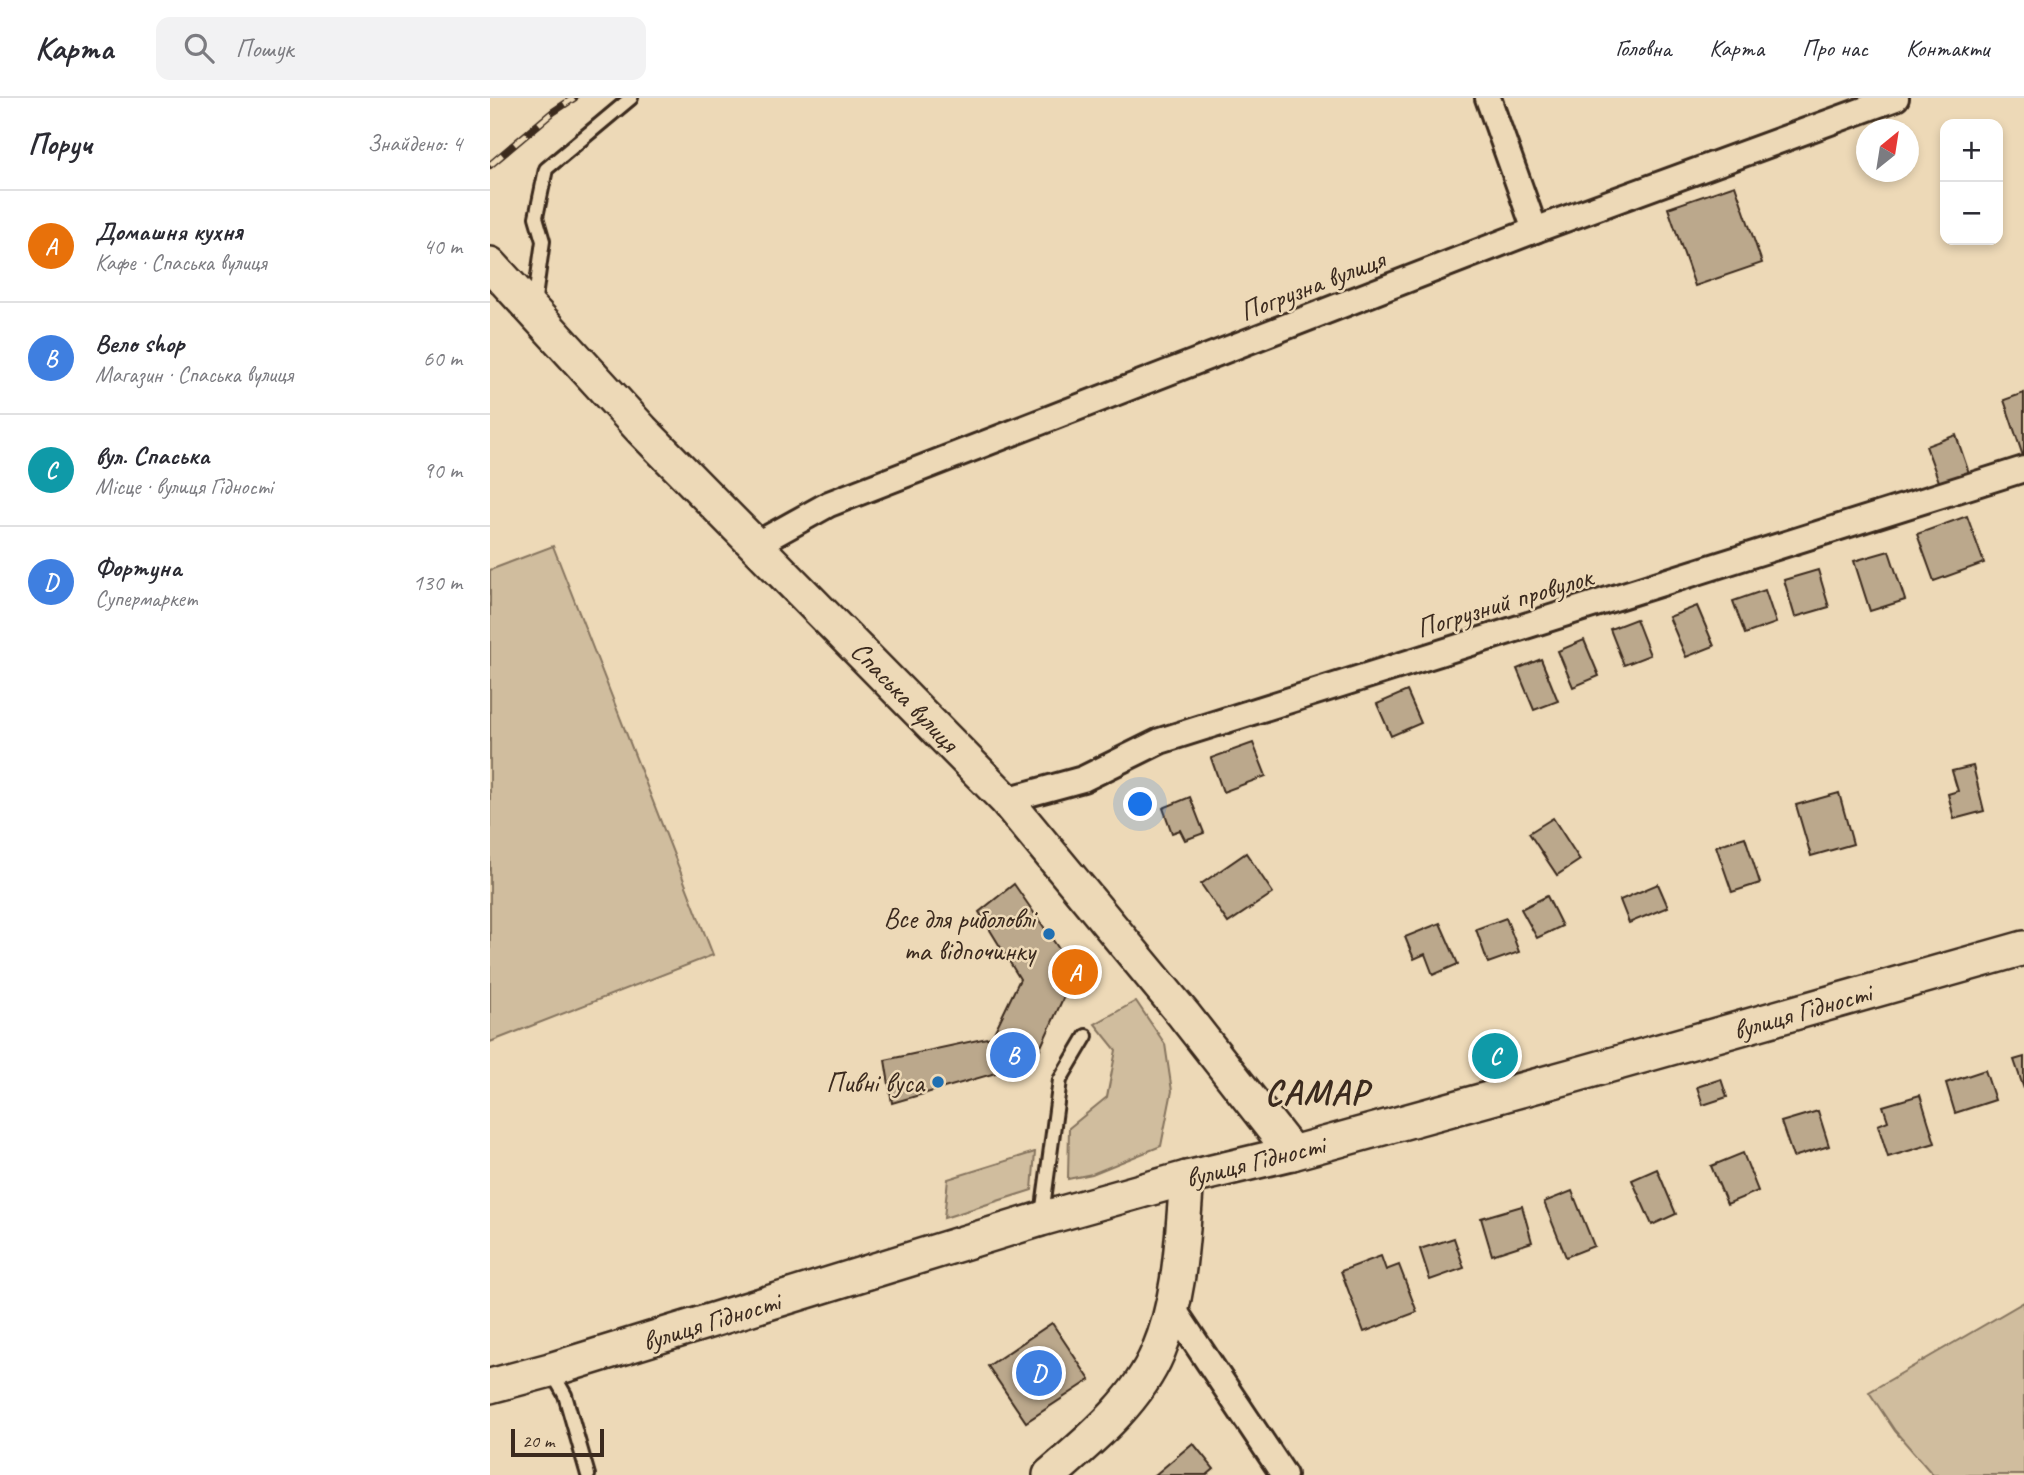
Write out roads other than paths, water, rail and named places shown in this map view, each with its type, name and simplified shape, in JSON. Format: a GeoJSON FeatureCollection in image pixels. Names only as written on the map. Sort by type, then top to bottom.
{"type":"FeatureCollection","features":[{"type":"Feature","properties":{"kind":"main road","name":"Спаська вулиця"},"geometry":{"type":"LineString","coordinates":[[490,264],[642,430],[1006,800],[1184,1015],[1292,1153]]}},
{"type":"Feature","properties":{"kind":"main road","name":"вулиця Гідності"},"geometry":{"type":"LineString","coordinates":[[490,1386],[1041,1219],[1187,1178],[1292,1153],[2024,948]]}},
{"type":"Feature","properties":{"kind":"main road"},"geometry":{"type":"LineString","coordinates":[[1049,1475],[1110,1422],[1140,1383],[1158,1352],[1172,1307],[1187,1178]]}},
{"type":"Feature","properties":{"kind":"street"},"geometry":{"type":"LineString","coordinates":[[1488,98],[1535,230]]}},
{"type":"Feature","properties":{"kind":"street","name":"Погрузна вулиця"},"geometry":{"type":"LineString","coordinates":[[757,544],[829,504],[1535,230],[1896,98]]}},
{"type":"Feature","properties":{"kind":"street","name":"Погрузний провулок"},"geometry":{"type":"LineString","coordinates":[[1006,800],[1083,779],[1160,741],[2024,470]]}},
{"type":"Feature","properties":{"kind":"street"},"geometry":{"type":"LineString","coordinates":[[1172,1307],[1283,1475]]}},
{"type":"Feature","properties":{"kind":"lane"},"geometry":{"type":"LineString","coordinates":[[533,312],[543,241],[536,217],[547,169],[631,98]]}},
{"type":"Feature","properties":{"kind":"lane"},"geometry":{"type":"LineString","coordinates":[[1041,1219],[1060,1080],[1086,1035]]}},
{"type":"Feature","properties":{"kind":"lane"},"geometry":{"type":"LineString","coordinates":[[550,1370],[565,1395],[588,1475]]}},
{"type":"Feature","properties":{"kind":"railway"},"geometry":{"type":"LineString","coordinates":[[490,165],[553,112],[574,98]]}},
{"type":"Feature","properties":{"kind":"place","name":"Все для риболовлі та відпочинку"},"geometry":{"type":"Point","coordinates":[1049,934]}},
{"type":"Feature","properties":{"kind":"place","name":"Домашня кухня"},"geometry":{"type":"Point","coordinates":[1075,972]}},
{"type":"Feature","properties":{"kind":"place","name":"Вело shop"},"geometry":{"type":"Point","coordinates":[1013,1055]}},
{"type":"Feature","properties":{"kind":"place","name":"вул. Спаська"},"geometry":{"type":"Point","coordinates":[1495,1056]}},
{"type":"Feature","properties":{"kind":"place","name":"Пивні вуса"},"geometry":{"type":"Point","coordinates":[938,1082]}},
{"type":"Feature","properties":{"kind":"place","name":"Фортуна"},"geometry":{"type":"Point","coordinates":[1039,1373]}},
{"type":"Feature","properties":{"kind":"district","name":"САМАР"},"geometry":{"type":"Point","coordinates":[1317,1092]}}]}
